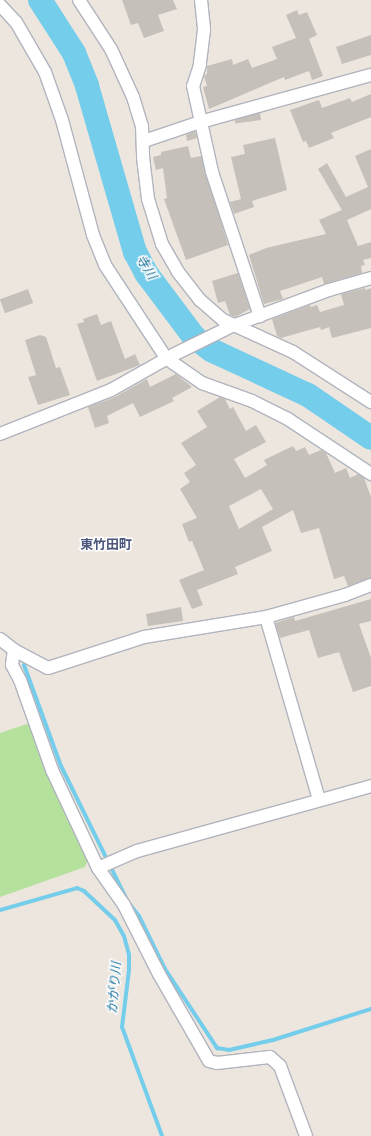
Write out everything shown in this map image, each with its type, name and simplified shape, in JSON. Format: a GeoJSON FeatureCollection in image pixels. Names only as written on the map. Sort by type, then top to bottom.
{"type":"FeatureCollection","features":[{"type":"Feature","properties":{"kind":"street"},"geometry":{"type":"LineString","coordinates":[[79,0],[111,49],[133,96],[142,126],[144,141],[142,157],[148,199],[162,244],[178,272],[200,300],[229,328],[293,352],[371,402]]}},
{"type":"Feature","properties":{"kind":"street"},"geometry":{"type":"LineString","coordinates":[[201,0],[204,30],[200,66],[192,86],[212,172],[260,316]]}},
{"type":"Feature","properties":{"kind":"street"},"geometry":{"type":"LineString","coordinates":[[0,5],[16,22],[45,72],[62,120],[93,235],[105,265],[169,357],[202,382],[252,401],[288,419],[371,474]]}},
{"type":"Feature","properties":{"kind":"street"},"geometry":{"type":"LineString","coordinates":[[144,141],[200,122],[371,75]]}},
{"type":"Feature","properties":{"kind":"street"},"geometry":{"type":"LineString","coordinates":[[0,434],[111,390],[169,357],[229,328],[329,290],[371,278]]}},
{"type":"Feature","properties":{"kind":"street"},"geometry":{"type":"LineString","coordinates":[[0,639],[14,650],[48,668],[144,637],[266,617],[345,595],[371,585]]}},
{"type":"Feature","properties":{"kind":"street"},"geometry":{"type":"LineString","coordinates":[[266,617],[319,799]]}},
{"type":"Feature","properties":{"kind":"street"},"geometry":{"type":"LineString","coordinates":[[14,650],[12,665],[20,680],[52,770],[98,868],[124,905],[159,974],[209,1061],[217,1063],[270,1057],[280,1066],[306,1136]]}},
{"type":"Feature","properties":{"kind":"street"},"geometry":{"type":"LineString","coordinates":[[98,868],[137,852],[319,799],[371,786]]}},
{"type":"Feature","properties":{"kind":"green space"},"geometry":{"type":"Polygon","coordinates":[[[30,723],[64,811],[88,859],[85,867],[0,897],[0,733],[30,723]]]}},
{"type":"Feature","properties":{"kind":"building"},"geometry":{"type":"Polygon","coordinates":[[[122,0],[173,0],[177,9],[158,15],[164,31],[144,38],[138,23],[131,25],[122,0]]]}},
{"type":"Feature","properties":{"kind":"building"},"geometry":{"type":"Polygon","coordinates":[[[297,10],[299,15],[307,12],[317,35],[309,39],[323,76],[312,80],[309,71],[285,80],[284,77],[209,109],[203,87],[207,86],[204,76],[207,74],[207,66],[232,59],[233,65],[248,59],[252,68],[277,59],[272,47],[296,38],[286,15],[297,10]]]}},
{"type":"Feature","properties":{"kind":"building"},"geometry":{"type":"Polygon","coordinates":[[[371,35],[371,55],[342,64],[336,47],[371,35]]]}},
{"type":"Feature","properties":{"kind":"building"},"geometry":{"type":"Polygon","coordinates":[[[371,94],[371,117],[331,133],[334,138],[309,148],[306,141],[303,142],[290,110],[319,100],[322,108],[350,98],[352,102],[371,94]]]}},
{"type":"Feature","properties":{"kind":"building"},"geometry":{"type":"Polygon","coordinates":[[[260,113],[261,120],[235,124],[234,117],[260,113]]]}},
{"type":"Feature","properties":{"kind":"building"},"geometry":{"type":"Polygon","coordinates":[[[195,131],[197,138],[187,141],[186,135],[195,131]]]}},
{"type":"Feature","properties":{"kind":"building"},"geometry":{"type":"Polygon","coordinates":[[[275,138],[287,190],[252,201],[254,207],[234,214],[230,202],[241,199],[231,157],[245,154],[243,145],[275,138]]]}},
{"type":"Feature","properties":{"kind":"building"},"geometry":{"type":"Polygon","coordinates":[[[188,146],[191,158],[201,156],[228,245],[186,260],[164,199],[167,198],[163,168],[156,170],[153,157],[161,155],[161,152],[188,146]]]}},
{"type":"Feature","properties":{"kind":"building"},"geometry":{"type":"Polygon","coordinates":[[[371,149],[371,209],[347,220],[358,246],[371,242],[371,258],[363,260],[365,265],[361,266],[362,273],[324,284],[322,277],[280,291],[283,299],[264,304],[249,255],[266,248],[326,234],[319,220],[342,210],[318,169],[327,163],[346,197],[368,187],[355,156],[371,149]]]}},
{"type":"Feature","properties":{"kind":"building"},"geometry":{"type":"Polygon","coordinates":[[[238,273],[250,309],[235,317],[230,315],[225,301],[218,303],[212,281],[238,273]]]}},
{"type":"Feature","properties":{"kind":"building"},"geometry":{"type":"Polygon","coordinates":[[[365,288],[366,290],[371,288],[371,328],[332,338],[329,327],[321,330],[320,327],[281,338],[277,336],[272,319],[310,305],[311,307],[317,305],[320,312],[344,305],[341,294],[365,288]]]}},
{"type":"Feature","properties":{"kind":"building"},"geometry":{"type":"Polygon","coordinates":[[[28,289],[33,303],[5,313],[0,299],[28,289]]]}},
{"type":"Feature","properties":{"kind":"building"},"geometry":{"type":"Polygon","coordinates":[[[97,314],[101,325],[111,321],[125,359],[135,354],[140,365],[97,381],[77,324],[84,322],[83,319],[97,314]]]}},
{"type":"Feature","properties":{"kind":"building"},"geometry":{"type":"Polygon","coordinates":[[[40,335],[46,337],[56,368],[60,367],[70,395],[38,405],[28,377],[36,375],[25,340],[40,335]]]}},
{"type":"Feature","properties":{"kind":"building"},"geometry":{"type":"Polygon","coordinates":[[[176,374],[192,387],[172,398],[174,401],[140,417],[133,403],[107,416],[109,423],[95,428],[88,407],[115,397],[147,379],[150,387],[176,374]]]}},
{"type":"Feature","properties":{"kind":"building"},"geometry":{"type":"Polygon","coordinates":[[[220,397],[225,399],[230,409],[233,407],[246,431],[256,425],[266,442],[234,459],[245,478],[267,465],[264,460],[293,446],[296,451],[305,447],[309,455],[321,450],[326,453],[335,473],[346,468],[350,478],[358,474],[364,478],[371,497],[371,578],[348,586],[344,576],[334,579],[319,528],[301,533],[293,510],[262,527],[272,551],[235,567],[238,574],[197,590],[203,605],[192,609],[179,580],[204,570],[192,541],[189,542],[182,524],[197,518],[180,489],[190,482],[184,473],[196,465],[181,443],[207,427],[197,411],[220,397]],[[261,489],[229,506],[239,529],[273,509],[261,489]]]}},
{"type":"Feature","properties":{"kind":"building"},"geometry":{"type":"Polygon","coordinates":[[[371,599],[371,621],[359,624],[371,658],[371,686],[353,692],[339,652],[318,658],[309,630],[280,638],[275,623],[294,617],[295,621],[371,599]]]}},
{"type":"Feature","properties":{"kind":"building"},"geometry":{"type":"Polygon","coordinates":[[[181,607],[183,621],[148,626],[146,614],[181,607]]]}},
{"type":"Feature","properties":{"kind":"waterway","name":"寺川"},"geometry":{"type":"LineString","coordinates":[[40,0],[74,53],[87,86],[135,252],[146,273],[194,337],[211,350],[308,395],[371,438]]}},
{"type":"Feature","properties":{"kind":"waterway"},"geometry":{"type":"LineString","coordinates":[[24,665],[61,766],[128,902],[139,916],[165,969],[217,1048],[229,1050],[273,1040],[371,1009]]}},
{"type":"Feature","properties":{"kind":"waterway","name":"かがり川"},"geometry":{"type":"LineString","coordinates":[[0,910],[77,888],[84,891],[115,920],[124,936],[129,955],[129,970],[122,1027],[162,1136]]}},
{"type":"Feature","properties":{"kind":"district","name":"東竹田町"},"geometry":{"type":"Point","coordinates":[106,546]}}]}
